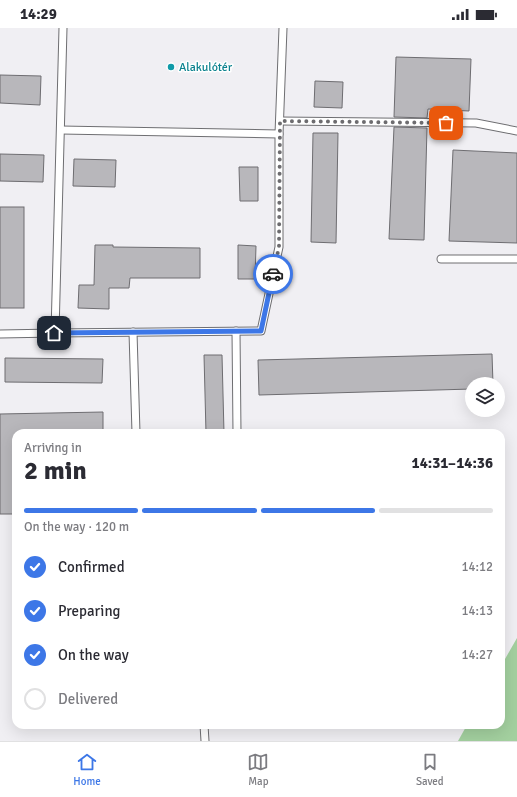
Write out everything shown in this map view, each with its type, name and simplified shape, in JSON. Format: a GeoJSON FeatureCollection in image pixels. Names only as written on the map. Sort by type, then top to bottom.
{"type":"FeatureCollection","features":[{"type":"Feature","properties":{"kind":"lane"},"geometry":{"type":"LineString","coordinates":[[54,333],[63,28]]}},
{"type":"Feature","properties":{"kind":"lane"},"geometry":{"type":"LineString","coordinates":[[0,334],[261,331],[279,247],[279,134],[283,28]]}},
{"type":"Feature","properties":{"kind":"lane"},"geometry":{"type":"LineString","coordinates":[[280,121],[476,123],[517,131]]}},
{"type":"Feature","properties":{"kind":"lane"},"geometry":{"type":"LineString","coordinates":[[61,130],[279,134]]}},
{"type":"Feature","properties":{"kind":"lane"},"geometry":{"type":"LineString","coordinates":[[441,259],[517,260]]}},
{"type":"Feature","properties":{"kind":"lane"},"geometry":{"type":"LineString","coordinates":[[236,331],[237,429]]}},
{"type":"Feature","properties":{"kind":"lane"},"geometry":{"type":"LineString","coordinates":[[133,332],[136,429]]}},
{"type":"Feature","properties":{"kind":"lane"},"geometry":{"type":"LineString","coordinates":[[204,729],[205,741]]}},
{"type":"Feature","properties":{"kind":"green space"},"geometry":{"type":"Polygon","coordinates":[[[517,638],[517,741],[458,741],[465,729],[505,729],[505,659],[517,638]]]}},
{"type":"Feature","properties":{"kind":"building"},"geometry":{"type":"Polygon","coordinates":[[[396,57],[471,59],[469,111],[428,109],[427,118],[394,117],[396,57]]]}},
{"type":"Feature","properties":{"kind":"building"},"geometry":{"type":"Polygon","coordinates":[[[0,75],[41,76],[40,105],[0,103],[0,75]]]}},
{"type":"Feature","properties":{"kind":"building"},"geometry":{"type":"Polygon","coordinates":[[[315,81],[343,82],[342,108],[314,107],[315,81]]]}},
{"type":"Feature","properties":{"kind":"building"},"geometry":{"type":"Polygon","coordinates":[[[394,127],[427,128],[424,240],[389,239],[394,127]]]}},
{"type":"Feature","properties":{"kind":"building"},"geometry":{"type":"Polygon","coordinates":[[[313,133],[338,133],[336,243],[311,242],[313,133]]]}},
{"type":"Feature","properties":{"kind":"building"},"geometry":{"type":"Polygon","coordinates":[[[453,150],[517,153],[517,243],[449,241],[453,150]]]}},
{"type":"Feature","properties":{"kind":"building"},"geometry":{"type":"Polygon","coordinates":[[[0,154],[44,155],[43,182],[0,181],[0,154]]]}},
{"type":"Feature","properties":{"kind":"building"},"geometry":{"type":"Polygon","coordinates":[[[74,159],[116,160],[115,187],[73,186],[74,159]]]}},
{"type":"Feature","properties":{"kind":"building"},"geometry":{"type":"Polygon","coordinates":[[[239,167],[258,167],[258,201],[240,201],[239,167]]]}},
{"type":"Feature","properties":{"kind":"building"},"geometry":{"type":"Polygon","coordinates":[[[0,207],[24,207],[24,308],[0,308],[0,207]]]}},
{"type":"Feature","properties":{"kind":"building"},"geometry":{"type":"Polygon","coordinates":[[[95,245],[113,245],[113,247],[200,248],[200,278],[130,278],[129,288],[109,288],[109,309],[78,308],[79,285],[94,285],[95,245]]]}},
{"type":"Feature","properties":{"kind":"building"},"geometry":{"type":"Polygon","coordinates":[[[238,245],[256,246],[255,279],[238,279],[238,245]]]}},
{"type":"Feature","properties":{"kind":"building"},"geometry":{"type":"Polygon","coordinates":[[[492,354],[493,377],[465,377],[465,389],[259,395],[258,360],[492,354]]]}},
{"type":"Feature","properties":{"kind":"building"},"geometry":{"type":"Polygon","coordinates":[[[204,355],[222,355],[224,429],[206,429],[204,355]]]}},
{"type":"Feature","properties":{"kind":"building"},"geometry":{"type":"Polygon","coordinates":[[[5,358],[103,359],[102,383],[5,382],[5,358]]]}},
{"type":"Feature","properties":{"kind":"building"},"geometry":{"type":"Polygon","coordinates":[[[103,412],[103,429],[12,429],[12,514],[0,514],[0,414],[103,412]]]}},
{"type":"Feature","properties":{"kind":"way so far"},"geometry":{"type":"LineString","coordinates":[[273,274],[279,247],[280,121],[446,123]]}},
{"type":"Feature","properties":{"kind":"place","name":"Alakulótér"},"geometry":{"type":"Point","coordinates":[171,67]}},
{"type":"Feature","properties":{"kind":"route"},"geometry":{"type":"LineString","coordinates":[[54,333],[261,331],[273,274]]}}]}
